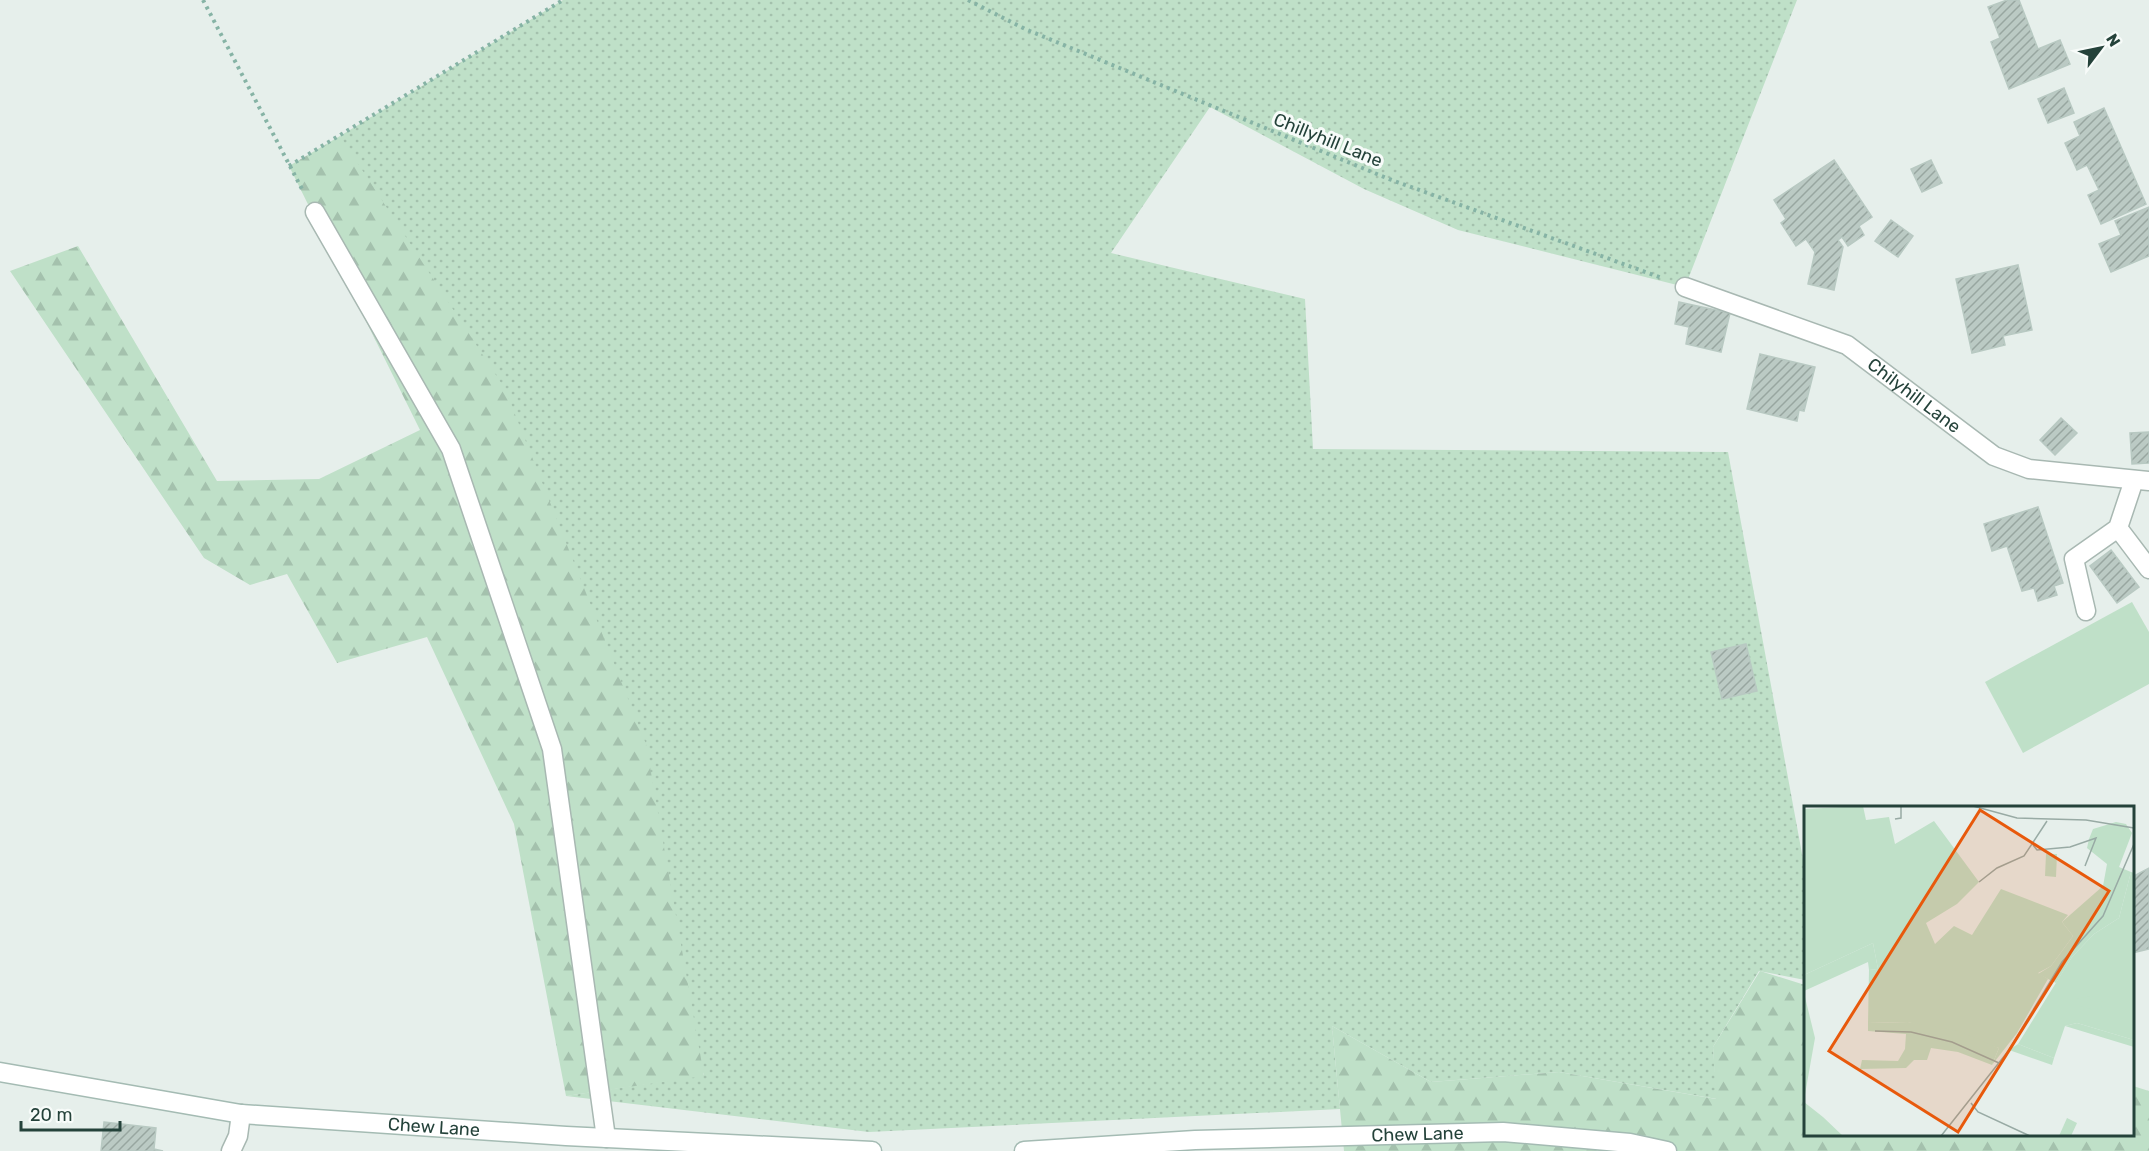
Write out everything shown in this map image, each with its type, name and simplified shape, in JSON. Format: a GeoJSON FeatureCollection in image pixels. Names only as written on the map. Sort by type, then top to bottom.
{"type":"FeatureCollection","features":[{"type":"Feature","properties":{"kind":"main road"},"geometry":{"type":"LineString","coordinates":[[315,212],[451,448],[552,749],[606,1138]]}},
{"type":"Feature","properties":{"kind":"main road","name":"Chilyhill Lane"},"geometry":{"type":"LineString","coordinates":[[1685,287],[1847,345],[1994,456],[2029,470],[2141,480]]}},
{"type":"Feature","properties":{"kind":"main road"},"geometry":{"type":"LineString","coordinates":[[2086,610],[2074,558],[2118,528],[2141,480]]}},
{"type":"Feature","properties":{"kind":"main road"},"geometry":{"type":"LineString","coordinates":[[2118,528],[2149,569]]}},
{"type":"Feature","properties":{"kind":"main road","name":"Chew Lane"},"geometry":{"type":"LineString","coordinates":[[0,1072],[241,1114],[606,1138],[872,1151]]}},
{"type":"Feature","properties":{"kind":"main road"},"geometry":{"type":"LineString","coordinates":[[231,1151],[238,1136],[241,1114]]}},
{"type":"Feature","properties":{"kind":"main road","name":"Chew Lane"},"geometry":{"type":"LineString","coordinates":[[1024,1151],[1195,1140],[1503,1132],[1630,1143],[1667,1151]]}},
{"type":"Feature","properties":{"kind":"path"},"geometry":{"type":"LineString","coordinates":[[203,0],[315,212]]}},
{"type":"Feature","properties":{"kind":"path"},"geometry":{"type":"LineString","coordinates":[[289,166],[563,0]]}},
{"type":"Feature","properties":{"kind":"path","name":"Chillyhill Lane"},"geometry":{"type":"LineString","coordinates":[[968,0],[1025,29],[1389,179],[1685,287]]}},
{"type":"Feature","properties":{"kind":"green space"},"geometry":{"type":"Polygon","coordinates":[[[563,0],[1797,0],[1685,287],[1458,230],[1364,189],[1210,107],[1111,253],[1305,299],[1313,449],[1728,452],[1804,865],[1804,980],[1759,971],[1713,1047],[1717,1099],[1559,1072],[1431,1082],[1332,1026],[1340,1109],[869,1132],[566,1096],[704,1075],[340,136],[563,0]]]}},
{"type":"Feature","properties":{"kind":"green space"},"geometry":{"type":"Polygon","coordinates":[[[340,136],[505,389],[646,744],[704,1076],[566,1096],[514,824],[427,637],[337,663],[287,574],[250,585],[204,558],[10,271],[78,246],[217,481],[319,479],[420,430],[289,166],[340,136]]]}},
{"type":"Feature","properties":{"kind":"green space"},"geometry":{"type":"Polygon","coordinates":[[[2132,602],[2149,632],[2149,684],[2023,753],[1985,682],[2132,602]]]}},
{"type":"Feature","properties":{"kind":"green space"},"geometry":{"type":"Polygon","coordinates":[[[1760,971],[1804,985],[1804,1136],[2134,1136],[2134,1086],[2149,1091],[2149,1151],[1344,1151],[1332,1026],[1431,1082],[1559,1072],[1716,1099],[1713,1047],[1760,971]]]}},
{"type":"Feature","properties":{"kind":"building"},"geometry":{"type":"Polygon","coordinates":[[[2007,0],[2019,0],[2038,49],[2060,40],[2070,64],[2009,89],[1991,42],[2000,38],[1988,7],[2007,0]]]}},
{"type":"Feature","properties":{"kind":"building"},"geometry":{"type":"Polygon","coordinates":[[[2064,88],[2074,113],[2048,123],[2038,99],[2064,88]]]}},
{"type":"Feature","properties":{"kind":"building"},"geometry":{"type":"Polygon","coordinates":[[[2104,108],[2146,204],[2101,224],[2088,195],[2099,190],[2087,165],[2077,170],[2065,143],[2080,136],[2074,122],[2104,108]]]}},
{"type":"Feature","properties":{"kind":"building"},"geometry":{"type":"Polygon","coordinates":[[[1834,160],[1872,217],[1859,226],[1864,235],[1848,246],[1842,237],[1838,240],[1843,247],[1834,290],[1808,284],[1815,252],[1806,239],[1796,246],[1781,223],[1786,219],[1774,200],[1834,160]]]}},
{"type":"Feature","properties":{"kind":"building"},"geometry":{"type":"Polygon","coordinates":[[[1931,160],[1942,183],[1922,192],[1911,169],[1931,160]]]}},
{"type":"Feature","properties":{"kind":"building"},"geometry":{"type":"Polygon","coordinates":[[[2149,207],[2149,256],[2111,272],[2099,244],[2121,235],[2115,221],[2149,207]]]}},
{"type":"Feature","properties":{"kind":"building"},"geometry":{"type":"Polygon","coordinates":[[[1891,220],[1913,236],[1898,257],[1875,241],[1891,220]]]}},
{"type":"Feature","properties":{"kind":"building"},"geometry":{"type":"Polygon","coordinates":[[[2018,265],[2032,330],[2003,336],[2005,345],[1972,353],[1956,279],[2018,265]]]}},
{"type":"Feature","properties":{"kind":"building"},"geometry":{"type":"Polygon","coordinates":[[[1679,302],[1730,313],[1721,352],[1686,344],[1689,327],[1675,324],[1679,302]]]}},
{"type":"Feature","properties":{"kind":"building"},"geometry":{"type":"Polygon","coordinates":[[[1760,354],[1815,367],[1804,411],[1799,410],[1797,421],[1747,409],[1760,354]]]}},
{"type":"Feature","properties":{"kind":"building"},"geometry":{"type":"Polygon","coordinates":[[[2061,418],[2077,433],[2055,455],[2040,440],[2061,418]]]}},
{"type":"Feature","properties":{"kind":"building"},"geometry":{"type":"Polygon","coordinates":[[[2149,432],[2149,463],[2132,464],[2130,433],[2149,432]]]}},
{"type":"Feature","properties":{"kind":"building"},"geometry":{"type":"Polygon","coordinates":[[[2038,507],[2063,583],[2054,586],[2057,595],[2038,601],[2034,588],[2022,591],[2007,546],[1992,551],[1984,524],[2038,507]]]}},
{"type":"Feature","properties":{"kind":"building"},"geometry":{"type":"Polygon","coordinates":[[[2111,550],[2139,587],[2117,603],[2090,566],[2111,550]]]}},
{"type":"Feature","properties":{"kind":"building"},"geometry":{"type":"Polygon","coordinates":[[[1746,644],[1757,691],[1722,699],[1711,652],[1746,644]]]}},
{"type":"Feature","properties":{"kind":"building"},"geometry":{"type":"Polygon","coordinates":[[[2149,868],[2149,949],[2134,953],[2134,876],[2149,868]]]}},
{"type":"Feature","properties":{"kind":"building"},"geometry":{"type":"Polygon","coordinates":[[[104,1122],[156,1128],[154,1149],[163,1151],[101,1151],[104,1122]]]}}]}
